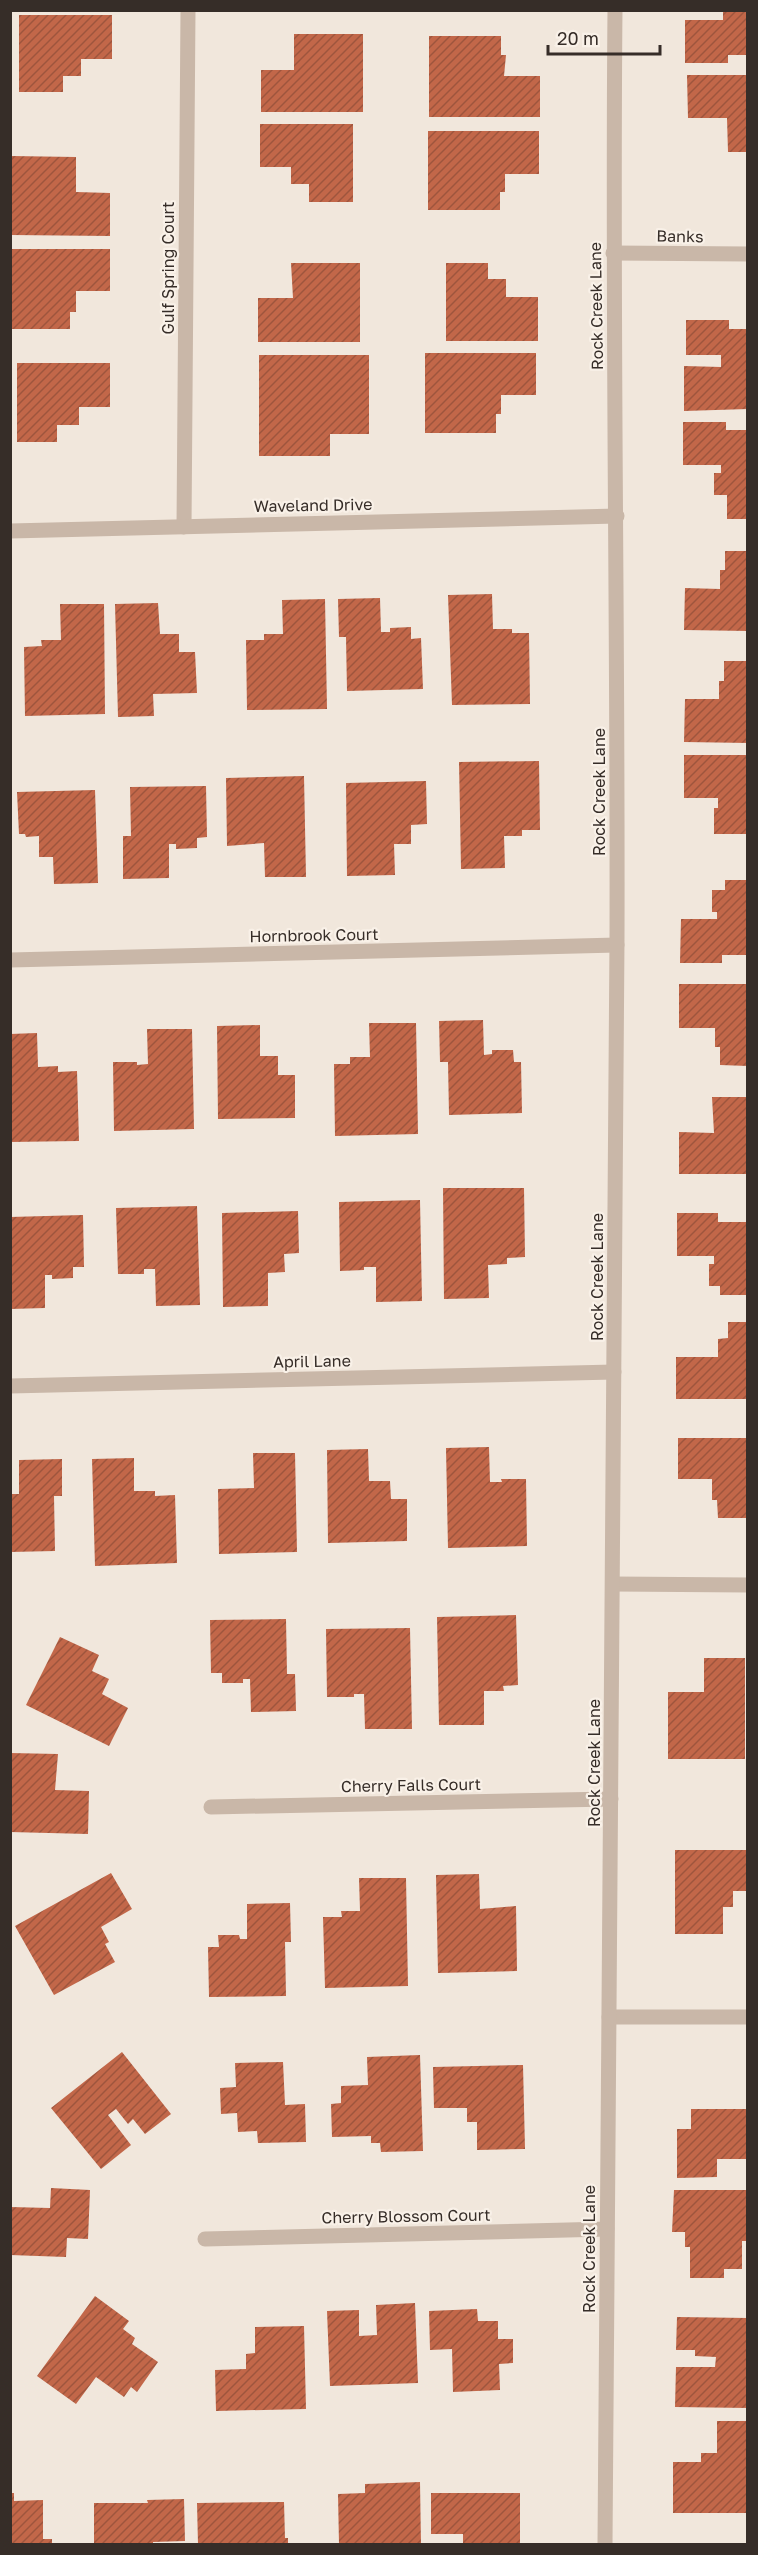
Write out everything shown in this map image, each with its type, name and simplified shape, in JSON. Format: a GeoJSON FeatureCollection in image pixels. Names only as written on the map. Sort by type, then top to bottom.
{"type":"FeatureCollection","features":[{"type":"Feature","properties":{"kind":"street","name":"Gulf Spring Court"},"geometry":{"type":"LineString","coordinates":[[184,527],[188,10]]}},
{"type":"Feature","properties":{"kind":"street","name":"Rock Creek Lane"},"geometry":{"type":"LineString","coordinates":[[605,2544],[618,945],[617,516],[613,253],[615,10]]}},
{"type":"Feature","properties":{"kind":"street","name":"Banks"},"geometry":{"type":"LineString","coordinates":[[613,253],[747,254]]}},
{"type":"Feature","properties":{"kind":"street","name":"Waveland Drive"},"geometry":{"type":"LineString","coordinates":[[10,531],[617,516]]}},
{"type":"Feature","properties":{"kind":"street","name":"Hornbrook Court"},"geometry":{"type":"LineString","coordinates":[[10,960],[618,945]]}},
{"type":"Feature","properties":{"kind":"street","name":"April Lane"},"geometry":{"type":"LineString","coordinates":[[10,1386],[614,1372]]}},
{"type":"Feature","properties":{"kind":"street"},"geometry":{"type":"LineString","coordinates":[[613,1584],[747,1585]]}},
{"type":"Feature","properties":{"kind":"street","name":"Cherry Falls Court"},"geometry":{"type":"LineString","coordinates":[[211,1808],[611,1799]]}},
{"type":"Feature","properties":{"kind":"street"},"geometry":{"type":"LineString","coordinates":[[609,2018],[747,2017]]}},
{"type":"Feature","properties":{"kind":"street","name":"Cherry Blossom Court"},"geometry":{"type":"LineString","coordinates":[[205,2239],[607,2229]]}},
{"type":"Feature","properties":{"kind":"building"},"geometry":{"type":"Polygon","coordinates":[[[723,10],[748,10],[748,55],[728,55],[728,63],[685,63],[685,20],[723,20],[723,10]]]}},
{"type":"Feature","properties":{"kind":"building"},"geometry":{"type":"Polygon","coordinates":[[[19,15],[112,15],[112,59],[81,59],[81,76],[63,76],[63,92],[19,92],[19,15]]]}},
{"type":"Feature","properties":{"kind":"building"},"geometry":{"type":"Polygon","coordinates":[[[294,34],[363,34],[363,112],[261,112],[261,70],[294,70],[294,34]]]}},
{"type":"Feature","properties":{"kind":"building"},"geometry":{"type":"Polygon","coordinates":[[[429,36],[501,36],[501,55],[506,55],[504,76],[540,76],[540,117],[429,117],[429,36]]]}},
{"type":"Feature","properties":{"kind":"building"},"geometry":{"type":"Polygon","coordinates":[[[687,75],[748,75],[748,152],[728,152],[727,118],[688,118],[687,75]]]}},
{"type":"Feature","properties":{"kind":"building"},"geometry":{"type":"Polygon","coordinates":[[[260,124],[353,124],[353,202],[309,202],[309,184],[291,184],[291,167],[260,167],[260,124]]]}},
{"type":"Feature","properties":{"kind":"building"},"geometry":{"type":"Polygon","coordinates":[[[428,131],[539,131],[539,174],[505,174],[505,192],[500,192],[500,210],[428,210],[428,131]]]}},
{"type":"Feature","properties":{"kind":"building"},"geometry":{"type":"Polygon","coordinates":[[[11,156],[76,157],[76,192],[110,193],[110,236],[11,235],[11,156]]]}},
{"type":"Feature","properties":{"kind":"building"},"geometry":{"type":"Polygon","coordinates":[[[10,249],[110,249],[110,291],[76,291],[76,312],[70,312],[70,329],[10,329],[10,249]]]}},
{"type":"Feature","properties":{"kind":"building"},"geometry":{"type":"Polygon","coordinates":[[[291,263],[360,263],[360,342],[258,342],[258,298],[293,298],[291,263]]]}},
{"type":"Feature","properties":{"kind":"building"},"geometry":{"type":"Polygon","coordinates":[[[446,263],[488,263],[488,279],[506,279],[506,297],[538,297],[538,341],[446,341],[446,263]]]}},
{"type":"Feature","properties":{"kind":"building"},"geometry":{"type":"Polygon","coordinates":[[[686,320],[729,320],[729,329],[748,329],[748,409],[684,411],[684,366],[721,367],[721,355],[686,355],[686,320]]]}},
{"type":"Feature","properties":{"kind":"building"},"geometry":{"type":"Polygon","coordinates":[[[425,353],[536,353],[536,395],[501,395],[501,414],[496,414],[496,433],[425,433],[425,353]]]}},
{"type":"Feature","properties":{"kind":"building"},"geometry":{"type":"Polygon","coordinates":[[[259,355],[369,355],[369,434],[330,434],[330,456],[259,456],[259,355]]]}},
{"type":"Feature","properties":{"kind":"building"},"geometry":{"type":"Polygon","coordinates":[[[17,363],[110,363],[110,407],[79,407],[79,425],[57,425],[57,442],[17,442],[17,363]]]}},
{"type":"Feature","properties":{"kind":"building"},"geometry":{"type":"Polygon","coordinates":[[[683,422],[726,422],[726,430],[748,430],[748,519],[727,519],[727,495],[714,495],[714,473],[721,473],[721,465],[683,465],[683,422]]]}},
{"type":"Feature","properties":{"kind":"building"},"geometry":{"type":"Polygon","coordinates":[[[725,551],[748,551],[748,631],[684,630],[685,588],[720,589],[720,570],[725,570],[725,551]]]}},
{"type":"Feature","properties":{"kind":"building"},"geometry":{"type":"Polygon","coordinates":[[[492,594],[493,629],[512,629],[512,633],[529,633],[530,704],[452,705],[448,595],[492,594]]]}},
{"type":"Feature","properties":{"kind":"building"},"geometry":{"type":"Polygon","coordinates":[[[380,598],[381,632],[390,632],[390,628],[411,627],[411,639],[421,638],[423,689],[347,691],[346,637],[339,637],[338,599],[380,598]]]}},
{"type":"Feature","properties":{"kind":"building"},"geometry":{"type":"Polygon","coordinates":[[[325,599],[327,709],[247,710],[246,640],[264,640],[264,634],[283,634],[282,600],[325,599]]]}},
{"type":"Feature","properties":{"kind":"building"},"geometry":{"type":"Polygon","coordinates":[[[158,603],[160,634],[179,634],[179,652],[195,652],[197,693],[153,694],[154,716],[118,717],[115,604],[158,603]]]}},
{"type":"Feature","properties":{"kind":"building"},"geometry":{"type":"Polygon","coordinates":[[[60,604],[104,604],[105,714],[25,716],[24,647],[42,646],[41,640],[61,640],[60,604]]]}},
{"type":"Feature","properties":{"kind":"building"},"geometry":{"type":"Polygon","coordinates":[[[724,661],[748,661],[748,743],[684,742],[685,699],[719,699],[719,681],[724,681],[724,661]]]}},
{"type":"Feature","properties":{"kind":"building"},"geometry":{"type":"Polygon","coordinates":[[[684,755],[748,755],[748,834],[714,834],[714,808],[718,808],[718,798],[684,798],[684,755]]]}},
{"type":"Feature","properties":{"kind":"building"},"geometry":{"type":"Polygon","coordinates":[[[539,761],[540,830],[522,830],[522,836],[504,836],[505,868],[461,869],[459,762],[539,761]]]}},
{"type":"Feature","properties":{"kind":"building"},"geometry":{"type":"Polygon","coordinates":[[[304,776],[306,877],[265,877],[264,843],[227,846],[226,778],[304,776]]]}},
{"type":"Feature","properties":{"kind":"building"},"geometry":{"type":"Polygon","coordinates":[[[426,781],[427,824],[411,825],[411,844],[394,844],[395,875],[347,876],[346,783],[426,781]]]}},
{"type":"Feature","properties":{"kind":"building"},"geometry":{"type":"Polygon","coordinates":[[[206,786],[207,837],[197,838],[197,848],[176,849],[176,844],[169,844],[169,878],[123,879],[123,836],[131,836],[130,787],[206,786]]]}},
{"type":"Feature","properties":{"kind":"building"},"geometry":{"type":"Polygon","coordinates":[[[95,790],[98,883],[54,884],[53,857],[39,857],[39,836],[26,837],[25,834],[19,834],[17,792],[95,790]]]}},
{"type":"Feature","properties":{"kind":"building"},"geometry":{"type":"Polygon","coordinates":[[[725,880],[748,880],[748,955],[722,955],[722,963],[680,963],[681,919],[717,919],[717,912],[712,912],[712,890],[725,890],[725,880]]]}},
{"type":"Feature","properties":{"kind":"building"},"geometry":{"type":"Polygon","coordinates":[[[679,984],[748,984],[748,1066],[720,1065],[720,1047],[715,1047],[715,1028],[679,1028],[679,984]]]}},
{"type":"Feature","properties":{"kind":"building"},"geometry":{"type":"Polygon","coordinates":[[[483,1020],[484,1055],[492,1054],[492,1050],[513,1050],[514,1062],[521,1062],[522,1113],[449,1115],[448,1062],[440,1062],[439,1021],[483,1020]]]}},
{"type":"Feature","properties":{"kind":"building"},"geometry":{"type":"Polygon","coordinates":[[[369,1023],[416,1023],[418,1134],[335,1136],[334,1064],[350,1064],[350,1057],[370,1057],[369,1023]]]}},
{"type":"Feature","properties":{"kind":"building"},"geometry":{"type":"Polygon","coordinates":[[[260,1025],[260,1056],[278,1056],[278,1075],[295,1075],[295,1118],[218,1119],[217,1026],[260,1025]]]}},
{"type":"Feature","properties":{"kind":"building"},"geometry":{"type":"Polygon","coordinates":[[[147,1029],[192,1029],[194,1129],[114,1131],[113,1062],[148,1064],[147,1029]]]}},
{"type":"Feature","properties":{"kind":"building"},"geometry":{"type":"Polygon","coordinates":[[[37,1033],[38,1067],[58,1066],[58,1072],[77,1071],[79,1141],[10,1142],[10,1034],[37,1033]]]}},
{"type":"Feature","properties":{"kind":"building"},"geometry":{"type":"Polygon","coordinates":[[[712,1097],[748,1097],[748,1174],[679,1174],[679,1132],[714,1133],[712,1097]]]}},
{"type":"Feature","properties":{"kind":"building"},"geometry":{"type":"Polygon","coordinates":[[[443,1188],[524,1188],[525,1257],[507,1258],[507,1264],[488,1265],[489,1298],[444,1299],[443,1188]]]}},
{"type":"Feature","properties":{"kind":"building"},"geometry":{"type":"Polygon","coordinates":[[[420,1200],[422,1301],[376,1302],[376,1267],[340,1271],[339,1202],[420,1200]]]}},
{"type":"Feature","properties":{"kind":"building"},"geometry":{"type":"Polygon","coordinates":[[[197,1206],[200,1305],[156,1306],[155,1269],[144,1269],[144,1274],[118,1274],[116,1208],[197,1206]]]}},
{"type":"Feature","properties":{"kind":"building"},"geometry":{"type":"Polygon","coordinates":[[[298,1211],[299,1253],[284,1254],[285,1272],[268,1273],[268,1306],[223,1307],[222,1213],[298,1211]]]}},
{"type":"Feature","properties":{"kind":"building"},"geometry":{"type":"Polygon","coordinates":[[[677,1213],[718,1213],[718,1222],[748,1222],[748,1295],[720,1295],[720,1286],[709,1286],[709,1264],[714,1264],[714,1256],[677,1256],[677,1213]]]}},
{"type":"Feature","properties":{"kind":"building"},"geometry":{"type":"Polygon","coordinates":[[[83,1215],[84,1267],[73,1267],[73,1278],[52,1279],[52,1275],[45,1275],[45,1308],[10,1309],[10,1217],[83,1215]]]}},
{"type":"Feature","properties":{"kind":"building"},"geometry":{"type":"Polygon","coordinates":[[[728,1322],[748,1322],[748,1399],[676,1399],[676,1357],[718,1357],[718,1339],[728,1338],[728,1322]]]}},
{"type":"Feature","properties":{"kind":"building"},"geometry":{"type":"Polygon","coordinates":[[[678,1438],[748,1438],[748,1518],[718,1518],[717,1500],[712,1500],[712,1479],[678,1479],[678,1438]]]}},
{"type":"Feature","properties":{"kind":"building"},"geometry":{"type":"Polygon","coordinates":[[[489,1447],[490,1482],[502,1482],[501,1479],[526,1479],[527,1546],[448,1548],[446,1448],[489,1447]]]}},
{"type":"Feature","properties":{"kind":"building"},"geometry":{"type":"Polygon","coordinates":[[[368,1449],[369,1481],[390,1481],[391,1499],[407,1499],[407,1541],[328,1543],[327,1450],[368,1449]]]}},
{"type":"Feature","properties":{"kind":"building"},"geometry":{"type":"Polygon","coordinates":[[[253,1453],[295,1453],[297,1552],[219,1554],[218,1489],[254,1488],[253,1453]]]}},
{"type":"Feature","properties":{"kind":"building"},"geometry":{"type":"Polygon","coordinates":[[[134,1458],[134,1491],[155,1491],[155,1496],[175,1495],[177,1563],[95,1566],[92,1459],[134,1458]]]}},
{"type":"Feature","properties":{"kind":"building"},"geometry":{"type":"Polygon","coordinates":[[[62,1459],[62,1496],[54,1496],[55,1551],[10,1552],[10,1494],[19,1494],[19,1460],[62,1459]]]}},
{"type":"Feature","properties":{"kind":"building"},"geometry":{"type":"Polygon","coordinates":[[[516,1615],[518,1685],[503,1686],[504,1691],[484,1691],[484,1725],[439,1725],[437,1617],[516,1615]]]}},
{"type":"Feature","properties":{"kind":"building"},"geometry":{"type":"Polygon","coordinates":[[[286,1619],[287,1674],[295,1674],[296,1711],[251,1712],[250,1679],[243,1679],[243,1683],[222,1683],[222,1673],[211,1673],[210,1620],[286,1619]]]}},
{"type":"Feature","properties":{"kind":"building"},"geometry":{"type":"Polygon","coordinates":[[[410,1628],[412,1729],[365,1729],[364,1694],[354,1694],[354,1697],[327,1697],[326,1629],[410,1628]]]}},
{"type":"Feature","properties":{"kind":"building"},"geometry":{"type":"Polygon","coordinates":[[[60,1637],[99,1655],[92,1671],[109,1679],[102,1694],[128,1708],[109,1746],[26,1705],[60,1637]]]}},
{"type":"Feature","properties":{"kind":"building"},"geometry":{"type":"Polygon","coordinates":[[[704,1658],[745,1658],[745,1759],[668,1759],[668,1692],[704,1692],[704,1658]]]}},
{"type":"Feature","properties":{"kind":"building"},"geometry":{"type":"Polygon","coordinates":[[[10,1753],[58,1754],[55,1790],[89,1791],[88,1834],[10,1832],[10,1753]]]}},
{"type":"Feature","properties":{"kind":"building"},"geometry":{"type":"Polygon","coordinates":[[[675,1850],[748,1850],[748,1891],[733,1891],[733,1907],[723,1907],[723,1934],[675,1934],[675,1850]]]}},
{"type":"Feature","properties":{"kind":"building"},"geometry":{"type":"Polygon","coordinates":[[[111,1873],[132,1909],[101,1927],[109,1942],[105,1944],[115,1962],[54,1995],[15,1926],[111,1873]]]}},
{"type":"Feature","properties":{"kind":"building"},"geometry":{"type":"Polygon","coordinates":[[[479,1874],[480,1909],[516,1906],[517,1971],[438,1973],[436,1875],[479,1874]]]}},
{"type":"Feature","properties":{"kind":"building"},"geometry":{"type":"Polygon","coordinates":[[[359,1878],[406,1878],[408,1986],[325,1988],[323,1917],[342,1917],[341,1911],[360,1911],[359,1878]]]}},
{"type":"Feature","properties":{"kind":"building"},"geometry":{"type":"Polygon","coordinates":[[[290,1903],[291,1942],[285,1942],[286,1996],[209,1997],[208,1947],[219,1947],[218,1935],[239,1935],[240,1939],[247,1939],[247,1904],[290,1903]]]}},
{"type":"Feature","properties":{"kind":"building"},"geometry":{"type":"Polygon","coordinates":[[[122,2052],[171,2114],[145,2134],[133,2119],[128,2124],[116,2109],[108,2115],[131,2145],[101,2169],[51,2108],[122,2052]]]}},
{"type":"Feature","properties":{"kind":"building"},"geometry":{"type":"Polygon","coordinates":[[[420,2055],[423,2151],[381,2152],[380,2143],[371,2143],[371,2136],[332,2137],[331,2104],[341,2103],[341,2086],[368,2085],[367,2057],[420,2055]]]}},
{"type":"Feature","properties":{"kind":"building"},"geometry":{"type":"Polygon","coordinates":[[[283,2062],[285,2105],[305,2104],[306,2142],[258,2143],[257,2131],[238,2132],[237,2113],[221,2114],[220,2088],[236,2087],[235,2063],[283,2062]]]}},
{"type":"Feature","properties":{"kind":"building"},"geometry":{"type":"Polygon","coordinates":[[[523,2065],[525,2149],[477,2150],[477,2122],[467,2122],[467,2108],[434,2108],[433,2067],[523,2065]]]}},
{"type":"Feature","properties":{"kind":"building"},"geometry":{"type":"Polygon","coordinates":[[[691,2109],[748,2109],[748,2159],[717,2159],[717,2177],[677,2178],[677,2129],[691,2129],[691,2109]]]}},
{"type":"Feature","properties":{"kind":"building"},"geometry":{"type":"Polygon","coordinates":[[[51,2188],[90,2190],[88,2239],[67,2238],[66,2257],[10,2255],[10,2207],[50,2208],[51,2188]]]}},
{"type":"Feature","properties":{"kind":"building"},"geometry":{"type":"Polygon","coordinates":[[[674,2190],[748,2190],[748,2241],[742,2241],[742,2269],[724,2269],[724,2278],[690,2278],[690,2247],[685,2247],[685,2232],[672,2232],[674,2190]]]}},
{"type":"Feature","properties":{"kind":"building"},"geometry":{"type":"Polygon","coordinates":[[[95,2296],[129,2321],[123,2329],[135,2338],[132,2344],[158,2362],[137,2392],[131,2387],[124,2397],[96,2377],[76,2404],[37,2376],[95,2296]]]}},
{"type":"Feature","properties":{"kind":"building"},"geometry":{"type":"Polygon","coordinates":[[[415,2303],[418,2383],[330,2386],[327,2311],[359,2310],[359,2336],[377,2335],[376,2305],[415,2303]]]}},
{"type":"Feature","properties":{"kind":"building"},"geometry":{"type":"Polygon","coordinates":[[[477,2309],[478,2321],[498,2321],[498,2339],[513,2339],[513,2363],[499,2364],[500,2390],[453,2392],[452,2349],[430,2350],[429,2311],[477,2309]]]}},
{"type":"Feature","properties":{"kind":"building"},"geometry":{"type":"Polygon","coordinates":[[[677,2317],[748,2318],[748,2408],[675,2407],[676,2367],[715,2367],[716,2357],[695,2356],[695,2350],[676,2350],[677,2317]]]}},
{"type":"Feature","properties":{"kind":"building"},"geometry":{"type":"Polygon","coordinates":[[[304,2326],[306,2409],[216,2411],[215,2370],[246,2369],[246,2354],[255,2353],[255,2327],[304,2326]]]}},
{"type":"Feature","properties":{"kind":"building"},"geometry":{"type":"Polygon","coordinates":[[[717,2421],[748,2421],[748,2513],[673,2513],[673,2462],[701,2462],[701,2453],[717,2453],[717,2421]]]}},
{"type":"Feature","properties":{"kind":"building"},"geometry":{"type":"Polygon","coordinates":[[[420,2482],[421,2544],[339,2544],[338,2494],[365,2493],[365,2484],[420,2482]]]}},
{"type":"Feature","properties":{"kind":"building"},"geometry":{"type":"Polygon","coordinates":[[[10,2493],[14,2493],[14,2501],[43,2500],[43,2539],[52,2539],[52,2544],[10,2544],[10,2493]]]}},
{"type":"Feature","properties":{"kind":"building"},"geometry":{"type":"Polygon","coordinates":[[[431,2493],[520,2493],[520,2544],[463,2544],[463,2534],[431,2534],[431,2493]]]}},
{"type":"Feature","properties":{"kind":"building"},"geometry":{"type":"Polygon","coordinates":[[[184,2499],[185,2541],[153,2542],[153,2544],[94,2544],[94,2503],[148,2503],[147,2500],[184,2499]]]}},
{"type":"Feature","properties":{"kind":"building"},"geometry":{"type":"Polygon","coordinates":[[[284,2502],[285,2538],[288,2538],[288,2544],[198,2544],[197,2503],[284,2502]]]}}]}
